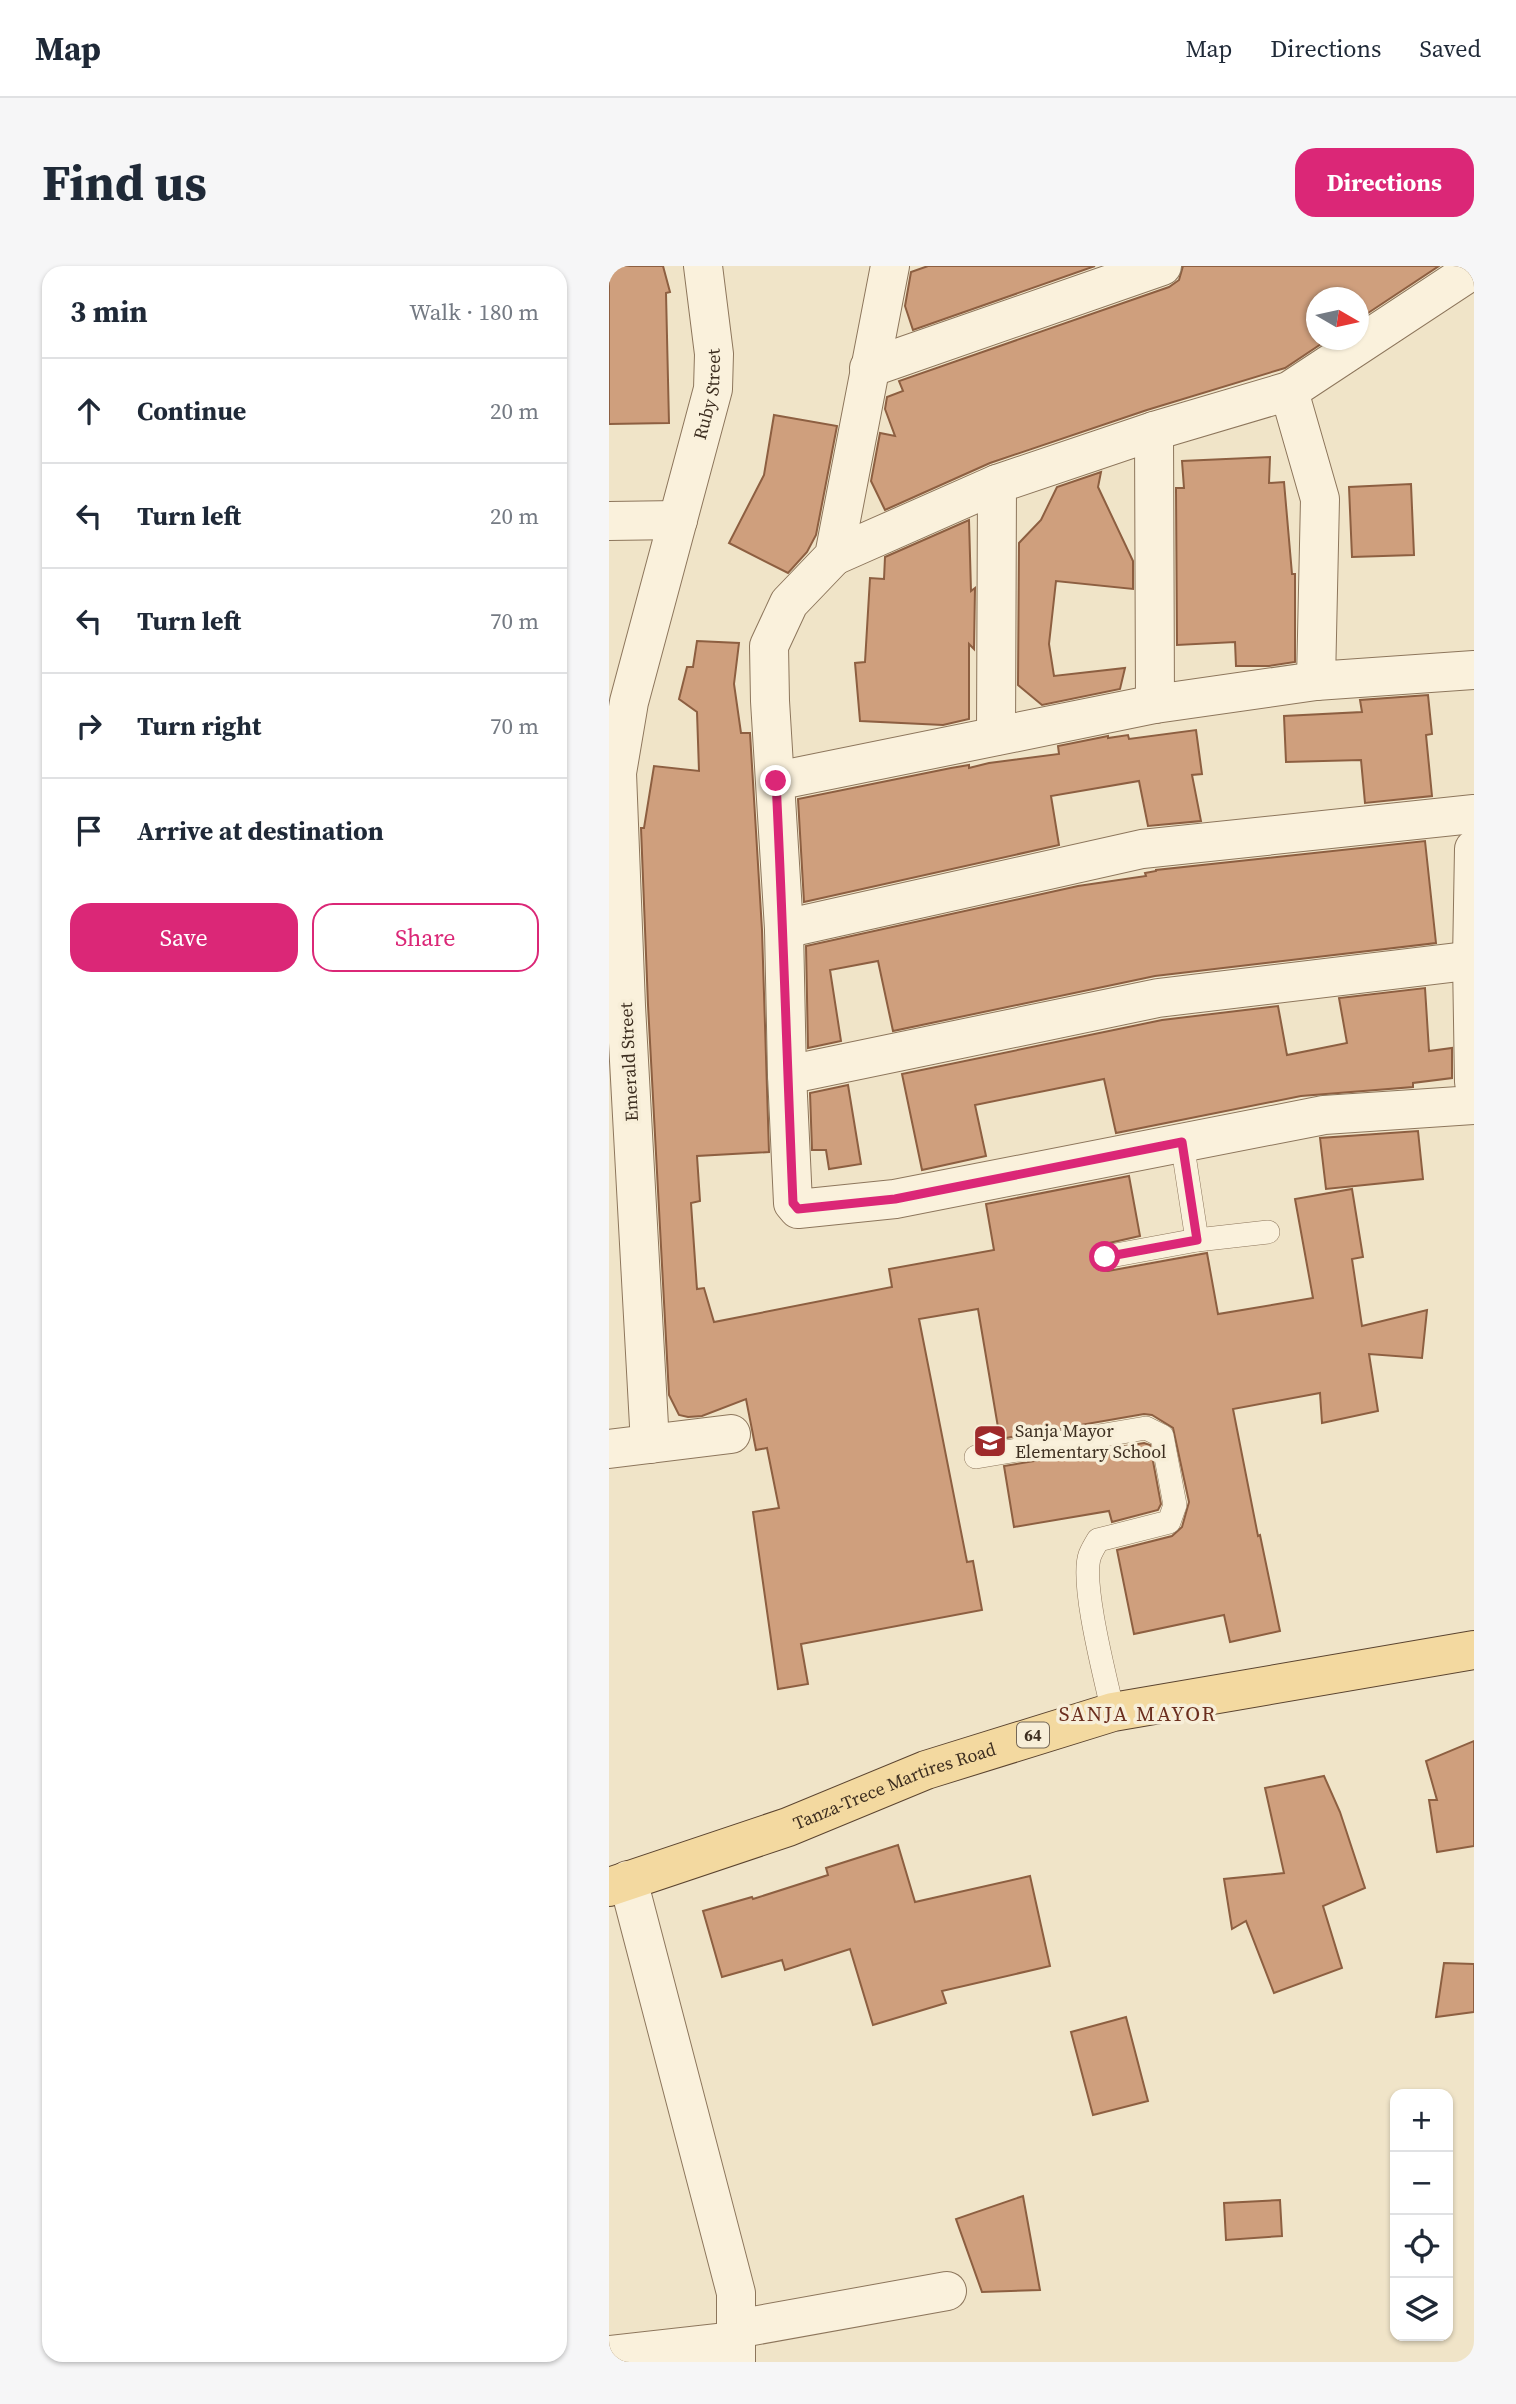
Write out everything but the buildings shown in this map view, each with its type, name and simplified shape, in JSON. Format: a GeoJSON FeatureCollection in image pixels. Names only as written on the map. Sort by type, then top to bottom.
{"type":"FeatureCollection","features":[{"type":"Feature","properties":{"kind":"main road","name":"Tanza-Trece Martires Road"},"geometry":{"type":"LineString","coordinates":[[619,1884],[788,1827],[926,1770],[1113,1712],[1474,1650]]}},
{"type":"Feature","properties":{"kind":"street","name":"Ruby Street"},"geometry":{"type":"LineString","coordinates":[[678,520],[713,389],[713,354],[703,266]]}},
{"type":"Feature","properties":{"kind":"street"},"geometry":{"type":"LineString","coordinates":[[834,556],[890,266]]}},
{"type":"Feature","properties":{"kind":"street"},"geometry":{"type":"LineString","coordinates":[[869,368],[1162,266]]}},
{"type":"Feature","properties":{"kind":"street"},"geometry":{"type":"LineString","coordinates":[[1474,269],[1289,391],[1154,431],[997,484],[834,556],[789,603],[769,646],[769,701],[784,929],[793,1203],[798,1209],[895,1199],[1324,1115],[1474,1105]]}},
{"type":"Feature","properties":{"kind":"street"},"geometry":{"type":"LineString","coordinates":[[1289,391],[1320,499],[1317,681]]}},
{"type":"Feature","properties":{"kind":"street"},"geometry":{"type":"LineString","coordinates":[[1154,431],[1156,704]]}},
{"type":"Feature","properties":{"kind":"street"},"geometry":{"type":"LineString","coordinates":[[996,736],[997,484]]}},
{"type":"Feature","properties":{"kind":"street"},"geometry":{"type":"LineString","coordinates":[[609,521],[678,520]]}},
{"type":"Feature","properties":{"kind":"street","name":"Emerald Street"},"geometry":{"type":"LineString","coordinates":[[650,1444],[617,773],[629,702],[678,520]]}},
{"type":"Feature","properties":{"kind":"street"},"geometry":{"type":"LineString","coordinates":[[776,781],[1156,704],[1317,681],[1474,670]]}},
{"type":"Feature","properties":{"kind":"street"},"geometry":{"type":"LineString","coordinates":[[784,929],[1142,849],[1474,814]]}},
{"type":"Feature","properties":{"kind":"street"},"geometry":{"type":"LineString","coordinates":[[1474,849],[1474,1082]]}},
{"type":"Feature","properties":{"kind":"street"},"geometry":{"type":"LineString","coordinates":[[787,1075],[1158,998],[1473,960]]}},
{"type":"Feature","properties":{"kind":"street"},"geometry":{"type":"LineString","coordinates":[[609,1449],[731,1434]]}},
{"type":"Feature","properties":{"kind":"street"},"geometry":{"type":"LineString","coordinates":[[619,1884],[736,2293],[736,2344]]}},
{"type":"Feature","properties":{"kind":"street"},"geometry":{"type":"LineString","coordinates":[[609,2356],[736,2344],[947,2291]]}},
{"type":"Feature","properties":{"kind":"lane"},"geometry":{"type":"LineString","coordinates":[[1182,1142],[1197,1240]]}},
{"type":"Feature","properties":{"kind":"lane"},"geometry":{"type":"LineString","coordinates":[[1105,1257],[1197,1240],[1268,1232]]}},
{"type":"Feature","properties":{"kind":"lane"},"geometry":{"type":"LineString","coordinates":[[976,1457],[1146,1428],[1162,1436],[1175,1506],[1169,1522],[1098,1541],[1089,1556],[1088,1583],[1095,1629],[1113,1712]]}},
{"type":"Feature","properties":{"kind":"place","name":"Sanja Mayor Elementary School"},"geometry":{"type":"Point","coordinates":[990,1441]}},
{"type":"Feature","properties":{"kind":"district","name":"SANJA MAYOR"},"geometry":{"type":"Point","coordinates":[1138,1714]}},
{"type":"Feature","properties":{"kind":"route"},"geometry":{"type":"LineString","coordinates":[[776,781],[784,929],[787,1075],[795,1206],[798,1209],[895,1199],[1182,1142],[1197,1240],[1105,1257]]}}]}
